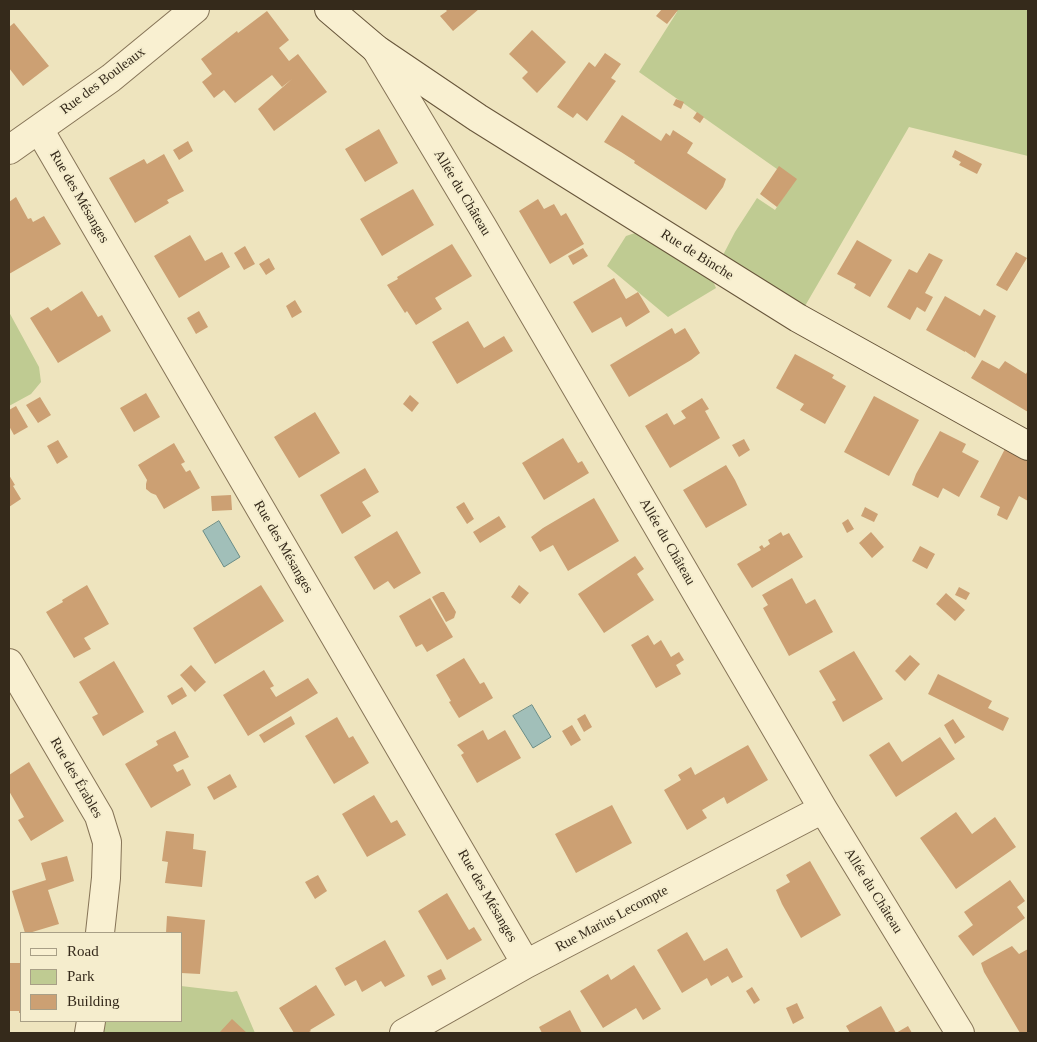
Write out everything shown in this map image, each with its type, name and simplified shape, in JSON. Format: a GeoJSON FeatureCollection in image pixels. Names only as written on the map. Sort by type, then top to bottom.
{"type":"FeatureCollection","features":[{"type":"Feature","properties":{"kind":"street","name":"Rue des Bouleaux"},"geometry":{"type":"LineString","coordinates":[[9,150],[111,78],[195,9]]}},
{"type":"Feature","properties":{"kind":"street"},"geometry":{"type":"LineString","coordinates":[[330,9],[376,49]]}},
{"type":"Feature","properties":{"kind":"street","name":"Rue de Binche"},"geometry":{"type":"LineString","coordinates":[[376,49],[478,118],[798,318],[1028,446]]}},
{"type":"Feature","properties":{"kind":"street","name":"Allée du Château"},"geometry":{"type":"LineString","coordinates":[[376,49],[482,226],[823,809],[960,1033]]}},
{"type":"Feature","properties":{"kind":"street","name":"Rue des Mésanges"},"geometry":{"type":"LineString","coordinates":[[39,129],[526,964]]}},
{"type":"Feature","properties":{"kind":"street","name":"Rue des Érables"},"geometry":{"type":"LineString","coordinates":[[9,664],[99,816],[107,842],[106,878],[100,932]]}},
{"type":"Feature","properties":{"kind":"street","name":"Rue Marius Lecompte"},"geometry":{"type":"LineString","coordinates":[[404,1033],[526,964],[823,809]]}},
{"type":"Feature","properties":{"kind":"green space"},"geometry":{"type":"Polygon","coordinates":[[[674,9],[1028,9],[1028,156],[909,127],[805,306],[722,257],[735,232],[757,198],[775,210],[794,181],[639,72],[677,12],[674,9]]]}},
{"type":"Feature","properties":{"kind":"green space"},"geometry":{"type":"Polygon","coordinates":[[[635,233],[712,279],[716,288],[668,317],[607,266],[626,236],[635,233]]]}},
{"type":"Feature","properties":{"kind":"green space"},"geometry":{"type":"Polygon","coordinates":[[[9,312],[39,367],[41,382],[31,394],[9,406],[9,312]]]}},
{"type":"Feature","properties":{"kind":"green space"},"geometry":{"type":"Polygon","coordinates":[[[182,986],[237,991],[255,1033],[89,1033],[91,1022],[182,1022],[182,986]]]}},
{"type":"Feature","properties":{"kind":"water"},"geometry":{"type":"Polygon","coordinates":[[[219,521],[240,557],[224,567],[203,531],[219,521]]]}},
{"type":"Feature","properties":{"kind":"water"},"geometry":{"type":"Polygon","coordinates":[[[532,705],[551,737],[533,748],[513,716],[532,705]]]}},
{"type":"Feature","properties":{"kind":"building"},"geometry":{"type":"Polygon","coordinates":[[[445,9],[479,9],[453,31],[440,16],[447,11],[445,9]]]}},
{"type":"Feature","properties":{"kind":"building"},"geometry":{"type":"Polygon","coordinates":[[[662,9],[678,10],[667,24],[656,16],[662,9]]]}},
{"type":"Feature","properties":{"kind":"building"},"geometry":{"type":"Polygon","coordinates":[[[267,11],[289,40],[279,48],[289,61],[298,54],[327,92],[274,131],[258,109],[292,79],[282,87],[272,75],[235,103],[224,90],[214,98],[202,82],[212,74],[201,59],[267,11]]]}},
{"type":"Feature","properties":{"kind":"building"},"geometry":{"type":"Polygon","coordinates":[[[14,23],[49,66],[23,86],[9,68],[9,27],[14,23]]]}},
{"type":"Feature","properties":{"kind":"building"},"geometry":{"type":"Polygon","coordinates":[[[532,30],[566,62],[537,93],[522,78],[528,72],[509,54],[532,30]]]}},
{"type":"Feature","properties":{"kind":"building"},"geometry":{"type":"Polygon","coordinates":[[[605,53],[621,64],[611,78],[616,81],[587,121],[577,113],[573,118],[557,107],[589,62],[595,67],[605,53]]]}},
{"type":"Feature","properties":{"kind":"building"},"geometry":{"type":"Polygon","coordinates":[[[676,99],[684,102],[681,109],[673,105],[676,99]]]}},
{"type":"Feature","properties":{"kind":"building"},"geometry":{"type":"Polygon","coordinates":[[[697,112],[704,117],[700,123],[693,118],[697,112]]]}},
{"type":"Feature","properties":{"kind":"building"},"geometry":{"type":"Polygon","coordinates":[[[622,115],[661,141],[666,133],[670,136],[673,130],[693,143],[687,153],[726,179],[723,187],[706,210],[604,142],[622,115]]]}},
{"type":"Feature","properties":{"kind":"building"},"geometry":{"type":"Polygon","coordinates":[[[379,129],[398,163],[365,182],[345,149],[379,129]]]}},
{"type":"Feature","properties":{"kind":"building"},"geometry":{"type":"Polygon","coordinates":[[[188,141],[193,151],[179,160],[173,150],[188,141]]]}},
{"type":"Feature","properties":{"kind":"building"},"geometry":{"type":"Polygon","coordinates":[[[955,150],[982,164],[977,174],[959,165],[961,162],[952,157],[955,150]]]}},
{"type":"Feature","properties":{"kind":"building"},"geometry":{"type":"Polygon","coordinates":[[[164,154],[184,191],[167,200],[169,203],[135,223],[109,178],[144,159],[147,164],[164,154]]]}},
{"type":"Feature","properties":{"kind":"building"},"geometry":{"type":"Polygon","coordinates":[[[779,166],[797,179],[777,207],[760,194],[779,166]]]}},
{"type":"Feature","properties":{"kind":"building"},"geometry":{"type":"Polygon","coordinates":[[[413,189],[434,225],[382,256],[360,219],[413,189]]]}},
{"type":"Feature","properties":{"kind":"building"},"geometry":{"type":"Polygon","coordinates":[[[16,197],[28,219],[31,218],[33,222],[44,216],[61,244],[9,274],[9,202],[16,197]]]}},
{"type":"Feature","properties":{"kind":"building"},"geometry":{"type":"Polygon","coordinates":[[[538,199],[544,209],[554,204],[561,216],[566,213],[584,244],[550,264],[519,211],[538,199]]]}},
{"type":"Feature","properties":{"kind":"building"},"geometry":{"type":"Polygon","coordinates":[[[190,235],[205,261],[222,252],[230,267],[179,298],[154,256],[190,235]]]}},
{"type":"Feature","properties":{"kind":"building"},"geometry":{"type":"Polygon","coordinates":[[[857,240],[892,260],[870,297],[854,288],[856,284],[837,274],[857,240]]]}},
{"type":"Feature","properties":{"kind":"building"},"geometry":{"type":"Polygon","coordinates":[[[452,244],[472,276],[435,298],[442,309],[416,325],[407,311],[405,313],[387,285],[452,244]]]}},
{"type":"Feature","properties":{"kind":"building"},"geometry":{"type":"Polygon","coordinates":[[[245,246],[255,264],[244,270],[234,253],[245,246]]]}},
{"type":"Feature","properties":{"kind":"building"},"geometry":{"type":"Polygon","coordinates":[[[583,248],[588,256],[573,265],[568,256],[583,248]]]}},
{"type":"Feature","properties":{"kind":"building"},"geometry":{"type":"Polygon","coordinates":[[[1016,252],[1027,258],[1007,291],[996,285],[1016,252]]]}},
{"type":"Feature","properties":{"kind":"building"},"geometry":{"type":"Polygon","coordinates":[[[929,253],[943,260],[925,293],[933,297],[925,312],[917,307],[910,320],[887,307],[909,269],[917,273],[929,253]]]}},
{"type":"Feature","properties":{"kind":"building"},"geometry":{"type":"Polygon","coordinates":[[[269,258],[275,269],[266,275],[259,264],[269,258]]]}},
{"type":"Feature","properties":{"kind":"building"},"geometry":{"type":"Polygon","coordinates":[[[614,278],[626,299],[638,292],[650,312],[626,327],[621,317],[592,333],[573,302],[614,278]]]}},
{"type":"Feature","properties":{"kind":"building"},"geometry":{"type":"Polygon","coordinates":[[[82,291],[98,317],[102,315],[111,331],[58,363],[30,318],[48,307],[51,311],[82,291]]]}},
{"type":"Feature","properties":{"kind":"building"},"geometry":{"type":"Polygon","coordinates":[[[945,296],[980,316],[984,309],[996,316],[975,358],[926,330],[945,296]]]}},
{"type":"Feature","properties":{"kind":"building"},"geometry":{"type":"Polygon","coordinates":[[[295,300],[302,312],[292,318],[286,306],[295,300]]]}},
{"type":"Feature","properties":{"kind":"building"},"geometry":{"type":"Polygon","coordinates":[[[199,311],[208,327],[196,334],[187,318],[199,311]]]}},
{"type":"Feature","properties":{"kind":"building"},"geometry":{"type":"Polygon","coordinates":[[[468,321],[484,348],[504,336],[513,351],[457,384],[432,342],[468,321]]]}},
{"type":"Feature","properties":{"kind":"building"},"geometry":{"type":"Polygon","coordinates":[[[672,328],[675,334],[685,328],[700,353],[629,397],[610,365],[672,328]]]}},
{"type":"Feature","properties":{"kind":"building"},"geometry":{"type":"Polygon","coordinates":[[[795,354],[834,375],[832,378],[846,386],[825,424],[800,410],[804,404],[776,388],[795,354]]]}},
{"type":"Feature","properties":{"kind":"building"},"geometry":{"type":"Polygon","coordinates":[[[982,360],[999,369],[1005,361],[1026,374],[1028,370],[1028,412],[971,378],[982,360]]]}},
{"type":"Feature","properties":{"kind":"building"},"geometry":{"type":"Polygon","coordinates":[[[146,393],[160,417],[134,432],[120,408],[146,393]]]}},
{"type":"Feature","properties":{"kind":"building"},"geometry":{"type":"Polygon","coordinates":[[[410,395],[419,403],[412,412],[403,404],[410,395]]]}},
{"type":"Feature","properties":{"kind":"building"},"geometry":{"type":"Polygon","coordinates":[[[874,396],[919,420],[889,476],[844,452],[874,396]]]}},
{"type":"Feature","properties":{"kind":"building"},"geometry":{"type":"Polygon","coordinates":[[[40,397],[51,415],[38,423],[26,405],[40,397]]]}},
{"type":"Feature","properties":{"kind":"building"},"geometry":{"type":"Polygon","coordinates":[[[702,398],[709,409],[705,411],[720,438],[670,468],[645,426],[667,413],[674,425],[686,418],[681,411],[702,398]]]}},
{"type":"Feature","properties":{"kind":"building"},"geometry":{"type":"Polygon","coordinates":[[[16,406],[28,427],[14,435],[9,426],[9,410],[16,406]]]}},
{"type":"Feature","properties":{"kind":"building"},"geometry":{"type":"Polygon","coordinates":[[[315,412],[340,453],[299,478],[274,437],[315,412]]]}},
{"type":"Feature","properties":{"kind":"building"},"geometry":{"type":"Polygon","coordinates":[[[940,431],[966,444],[962,452],[979,461],[959,497],[943,488],[938,498],[912,485],[916,474],[940,431]]]}},
{"type":"Feature","properties":{"kind":"building"},"geometry":{"type":"Polygon","coordinates":[[[563,438],[578,463],[582,461],[589,473],[544,500],[522,463],[563,438]]]}},
{"type":"Feature","properties":{"kind":"building"},"geometry":{"type":"Polygon","coordinates":[[[744,439],[750,450],[739,457],[732,445],[744,439]]]}},
{"type":"Feature","properties":{"kind":"building"},"geometry":{"type":"Polygon","coordinates":[[[58,440],[68,457],[57,464],[47,446],[58,440]]]}},
{"type":"Feature","properties":{"kind":"building"},"geometry":{"type":"Polygon","coordinates":[[[174,443],[185,462],[181,464],[186,472],[190,470],[200,488],[164,509],[156,495],[146,489],[147,480],[138,465],[174,443]]]}},
{"type":"Feature","properties":{"kind":"building"},"geometry":{"type":"Polygon","coordinates":[[[1007,445],[1028,456],[1028,501],[1019,496],[1007,520],[997,515],[1000,507],[980,497],[1007,445]]]}},
{"type":"Feature","properties":{"kind":"building"},"geometry":{"type":"Polygon","coordinates":[[[726,465],[747,505],[706,528],[683,490],[726,465]]]}},
{"type":"Feature","properties":{"kind":"building"},"geometry":{"type":"Polygon","coordinates":[[[365,468],[379,492],[362,502],[371,516],[342,534],[320,495],[365,468]]]}},
{"type":"Feature","properties":{"kind":"building"},"geometry":{"type":"Polygon","coordinates":[[[9,475],[21,499],[9,507],[9,475]]]}},
{"type":"Feature","properties":{"kind":"building"},"geometry":{"type":"Polygon","coordinates":[[[231,495],[232,510],[212,511],[211,496],[231,495]]]}},
{"type":"Feature","properties":{"kind":"building"},"geometry":{"type":"Polygon","coordinates":[[[594,498],[619,541],[568,571],[553,545],[540,552],[531,537],[594,498]]]}},
{"type":"Feature","properties":{"kind":"building"},"geometry":{"type":"Polygon","coordinates":[[[464,502],[474,519],[467,524],[456,507],[464,502]]]}},
{"type":"Feature","properties":{"kind":"building"},"geometry":{"type":"Polygon","coordinates":[[[865,507],[878,514],[874,522],[861,516],[865,507]]]}},
{"type":"Feature","properties":{"kind":"building"},"geometry":{"type":"Polygon","coordinates":[[[499,516],[506,527],[480,543],[473,532],[499,516]]]}},
{"type":"Feature","properties":{"kind":"building"},"geometry":{"type":"Polygon","coordinates":[[[848,519],[854,529],[847,533],[842,523],[848,519]]]}},
{"type":"Feature","properties":{"kind":"building"},"geometry":{"type":"Polygon","coordinates":[[[397,531],[421,573],[394,589],[388,581],[374,590],[354,557],[397,531]]]}},
{"type":"Feature","properties":{"kind":"building"},"geometry":{"type":"Polygon","coordinates":[[[781,532],[783,536],[789,533],[803,557],[752,588],[737,564],[761,550],[759,547],[762,545],[764,548],[770,544],[768,540],[781,532]]]}},
{"type":"Feature","properties":{"kind":"building"},"geometry":{"type":"Polygon","coordinates":[[[871,532],[884,547],[872,558],[859,543],[871,532]]]}},
{"type":"Feature","properties":{"kind":"building"},"geometry":{"type":"Polygon","coordinates":[[[920,546],[935,554],[927,569],[912,561],[920,546]]]}},
{"type":"Feature","properties":{"kind":"building"},"geometry":{"type":"Polygon","coordinates":[[[635,556],[644,569],[637,574],[654,600],[604,633],[578,594],[635,556]]]}},
{"type":"Feature","properties":{"kind":"building"},"geometry":{"type":"Polygon","coordinates":[[[792,578],[806,604],[815,599],[833,632],[789,656],[763,608],[768,605],[762,595],[792,578]]]}},
{"type":"Feature","properties":{"kind":"building"},"geometry":{"type":"Polygon","coordinates":[[[87,585],[109,624],[84,638],[91,649],[74,658],[46,612],[87,585]]]}},
{"type":"Feature","properties":{"kind":"building"},"geometry":{"type":"Polygon","coordinates":[[[261,585],[284,621],[215,664],[193,628],[261,585]]]}},
{"type":"Feature","properties":{"kind":"building"},"geometry":{"type":"Polygon","coordinates":[[[519,585],[529,593],[520,604],[511,597],[519,585]]]}},
{"type":"Feature","properties":{"kind":"building"},"geometry":{"type":"Polygon","coordinates":[[[959,587],[970,593],[966,600],[955,595],[959,587]]]}},
{"type":"Feature","properties":{"kind":"building"},"geometry":{"type":"Polygon","coordinates":[[[444,592],[456,612],[454,618],[446,622],[432,597],[444,592]]]}},
{"type":"Feature","properties":{"kind":"building"},"geometry":{"type":"Polygon","coordinates":[[[946,593],[965,610],[955,621],[936,604],[946,593]]]}},
{"type":"Feature","properties":{"kind":"building"},"geometry":{"type":"Polygon","coordinates":[[[430,598],[453,637],[427,652],[422,644],[416,647],[399,616],[430,598]]]}},
{"type":"Feature","properties":{"kind":"building"},"geometry":{"type":"Polygon","coordinates":[[[648,635],[654,645],[661,640],[671,657],[679,652],[684,660],[676,665],[681,674],[656,688],[631,645],[648,635]]]}},
{"type":"Feature","properties":{"kind":"building"},"geometry":{"type":"Polygon","coordinates":[[[854,651],[883,699],[843,722],[832,702],[836,700],[819,671],[854,651]]]}},
{"type":"Feature","properties":{"kind":"building"},"geometry":{"type":"Polygon","coordinates":[[[910,655],[920,664],[905,681],[895,671],[910,655]]]}},
{"type":"Feature","properties":{"kind":"building"},"geometry":{"type":"Polygon","coordinates":[[[464,658],[480,684],[484,682],[493,698],[459,718],[436,675],[464,658]]]}},
{"type":"Feature","properties":{"kind":"building"},"geometry":{"type":"Polygon","coordinates":[[[114,661],[144,712],[103,736],[92,717],[98,714],[79,682],[114,661]]]}},
{"type":"Feature","properties":{"kind":"building"},"geometry":{"type":"Polygon","coordinates":[[[191,665],[206,682],[195,692],[180,675],[191,665]]]}},
{"type":"Feature","properties":{"kind":"building"},"geometry":{"type":"Polygon","coordinates":[[[264,670],[274,686],[270,688],[276,697],[308,678],[318,693],[248,736],[223,695],[264,670]]]}},
{"type":"Feature","properties":{"kind":"building"},"geometry":{"type":"Polygon","coordinates":[[[938,674],[992,701],[988,708],[1009,718],[1003,731],[928,694],[938,674]]]}},
{"type":"Feature","properties":{"kind":"building"},"geometry":{"type":"Polygon","coordinates":[[[182,687],[187,696],[172,705],[167,696],[182,687]]]}},
{"type":"Feature","properties":{"kind":"building"},"geometry":{"type":"Polygon","coordinates":[[[585,714],[592,727],[584,732],[577,719],[585,714]]]}},
{"type":"Feature","properties":{"kind":"building"},"geometry":{"type":"Polygon","coordinates":[[[291,716],[295,724],[264,743],[259,735],[291,716]]]}},
{"type":"Feature","properties":{"kind":"building"},"geometry":{"type":"Polygon","coordinates":[[[337,717],[349,738],[353,736],[369,763],[334,784],[305,736],[337,717]]]}},
{"type":"Feature","properties":{"kind":"building"},"geometry":{"type":"Polygon","coordinates":[[[953,719],[965,737],[955,744],[944,725],[953,719]]]}},
{"type":"Feature","properties":{"kind":"building"},"geometry":{"type":"Polygon","coordinates":[[[572,725],[581,740],[571,746],[562,731],[572,725]]]}},
{"type":"Feature","properties":{"kind":"building"},"geometry":{"type":"Polygon","coordinates":[[[483,730],[488,740],[505,730],[521,758],[477,783],[461,755],[464,753],[457,745],[483,730]]]}},
{"type":"Feature","properties":{"kind":"building"},"geometry":{"type":"Polygon","coordinates":[[[175,731],[189,757],[173,765],[177,772],[183,769],[191,785],[151,808],[125,764],[158,745],[156,741],[175,731]]]}},
{"type":"Feature","properties":{"kind":"building"},"geometry":{"type":"Polygon","coordinates":[[[940,737],[955,759],[896,797],[869,755],[889,742],[902,762],[940,737]]]}},
{"type":"Feature","properties":{"kind":"building"},"geometry":{"type":"Polygon","coordinates":[[[748,745],[768,780],[727,804],[724,797],[702,810],[707,818],[687,830],[664,790],[681,780],[678,775],[691,767],[695,775],[748,745]]]}},
{"type":"Feature","properties":{"kind":"building"},"geometry":{"type":"Polygon","coordinates":[[[29,762],[64,821],[31,841],[18,820],[24,817],[9,791],[9,775],[29,762]]]}},
{"type":"Feature","properties":{"kind":"building"},"geometry":{"type":"Polygon","coordinates":[[[230,774],[237,787],[214,800],[207,787],[230,774]]]}},
{"type":"Feature","properties":{"kind":"building"},"geometry":{"type":"Polygon","coordinates":[[[374,795],[391,823],[397,820],[406,835],[367,857],[342,814],[374,795]]]}},
{"type":"Feature","properties":{"kind":"building"},"geometry":{"type":"Polygon","coordinates":[[[612,805],[632,843],[576,873],[555,834],[612,805]]]}},
{"type":"Feature","properties":{"kind":"building"},"geometry":{"type":"Polygon","coordinates":[[[956,812],[972,834],[995,817],[1016,847],[956,889],[920,838],[956,812]]]}},
{"type":"Feature","properties":{"kind":"building"},"geometry":{"type":"Polygon","coordinates":[[[166,831],[194,834],[193,849],[206,851],[202,887],[165,883],[168,862],[162,861],[166,831]]]}},
{"type":"Feature","properties":{"kind":"building"},"geometry":{"type":"Polygon","coordinates":[[[67,856],[74,881],[48,890],[59,924],[32,932],[25,932],[12,891],[46,880],[41,863],[67,856]]]}},
{"type":"Feature","properties":{"kind":"building"},"geometry":{"type":"Polygon","coordinates":[[[810,861],[841,915],[801,938],[776,890],[790,882],[786,875],[810,861]]]}},
{"type":"Feature","properties":{"kind":"building"},"geometry":{"type":"Polygon","coordinates":[[[318,875],[327,891],[315,899],[305,882],[318,875]]]}},
{"type":"Feature","properties":{"kind":"building"},"geometry":{"type":"Polygon","coordinates":[[[1010,880],[1025,901],[1017,907],[1025,918],[973,956],[958,936],[973,925],[964,912],[1010,880]]]}},
{"type":"Feature","properties":{"kind":"building"},"geometry":{"type":"Polygon","coordinates":[[[447,893],[469,930],[474,927],[482,940],[447,960],[418,911],[447,893]]]}},
{"type":"Feature","properties":{"kind":"building"},"geometry":{"type":"Polygon","coordinates":[[[167,916],[205,920],[200,974],[182,973],[182,932],[166,932],[167,916]]]}},
{"type":"Feature","properties":{"kind":"building"},"geometry":{"type":"Polygon","coordinates":[[[687,932],[704,961],[727,948],[743,977],[732,983],[728,976],[711,986],[707,978],[682,993],[657,950],[687,932]]]}},
{"type":"Feature","properties":{"kind":"building"},"geometry":{"type":"Polygon","coordinates":[[[385,940],[405,976],[385,987],[381,981],[362,992],[356,980],[345,986],[335,968],[385,940]]]}},
{"type":"Feature","properties":{"kind":"building"},"geometry":{"type":"Polygon","coordinates":[[[1012,946],[1019,954],[1028,949],[1028,1033],[1020,1033],[984,972],[981,963],[1012,946]]]}},
{"type":"Feature","properties":{"kind":"building"},"geometry":{"type":"Polygon","coordinates":[[[9,963],[20,963],[20,1013],[19,1011],[9,1011],[9,963]]]}},
{"type":"Feature","properties":{"kind":"building"},"geometry":{"type":"Polygon","coordinates":[[[634,965],[661,1009],[643,1020],[636,1008],[603,1028],[580,991],[608,974],[611,980],[634,965]]]}},
{"type":"Feature","properties":{"kind":"building"},"geometry":{"type":"Polygon","coordinates":[[[441,969],[446,979],[432,986],[427,976],[441,969]]]}},
{"type":"Feature","properties":{"kind":"building"},"geometry":{"type":"Polygon","coordinates":[[[316,985],[335,1015],[307,1033],[294,1033],[279,1008],[316,985]]]}},
{"type":"Feature","properties":{"kind":"building"},"geometry":{"type":"Polygon","coordinates":[[[752,987],[760,1000],[754,1004],[746,991],[752,987]]]}},
{"type":"Feature","properties":{"kind":"building"},"geometry":{"type":"Polygon","coordinates":[[[797,1003],[804,1018],[793,1024],[786,1008],[797,1003]]]}},
{"type":"Feature","properties":{"kind":"building"},"geometry":{"type":"Polygon","coordinates":[[[881,1006],[896,1033],[850,1033],[846,1026],[881,1006]]]}},
{"type":"Feature","properties":{"kind":"building"},"geometry":{"type":"Polygon","coordinates":[[[570,1010],[582,1033],[542,1033],[539,1027],[570,1010]]]}},
{"type":"Feature","properties":{"kind":"building"},"geometry":{"type":"Polygon","coordinates":[[[232,1019],[247,1033],[219,1033],[232,1019]]]}},
{"type":"Feature","properties":{"kind":"building"},"geometry":{"type":"Polygon","coordinates":[[[908,1026],[912,1033],[896,1033],[908,1026]]]}}]}
